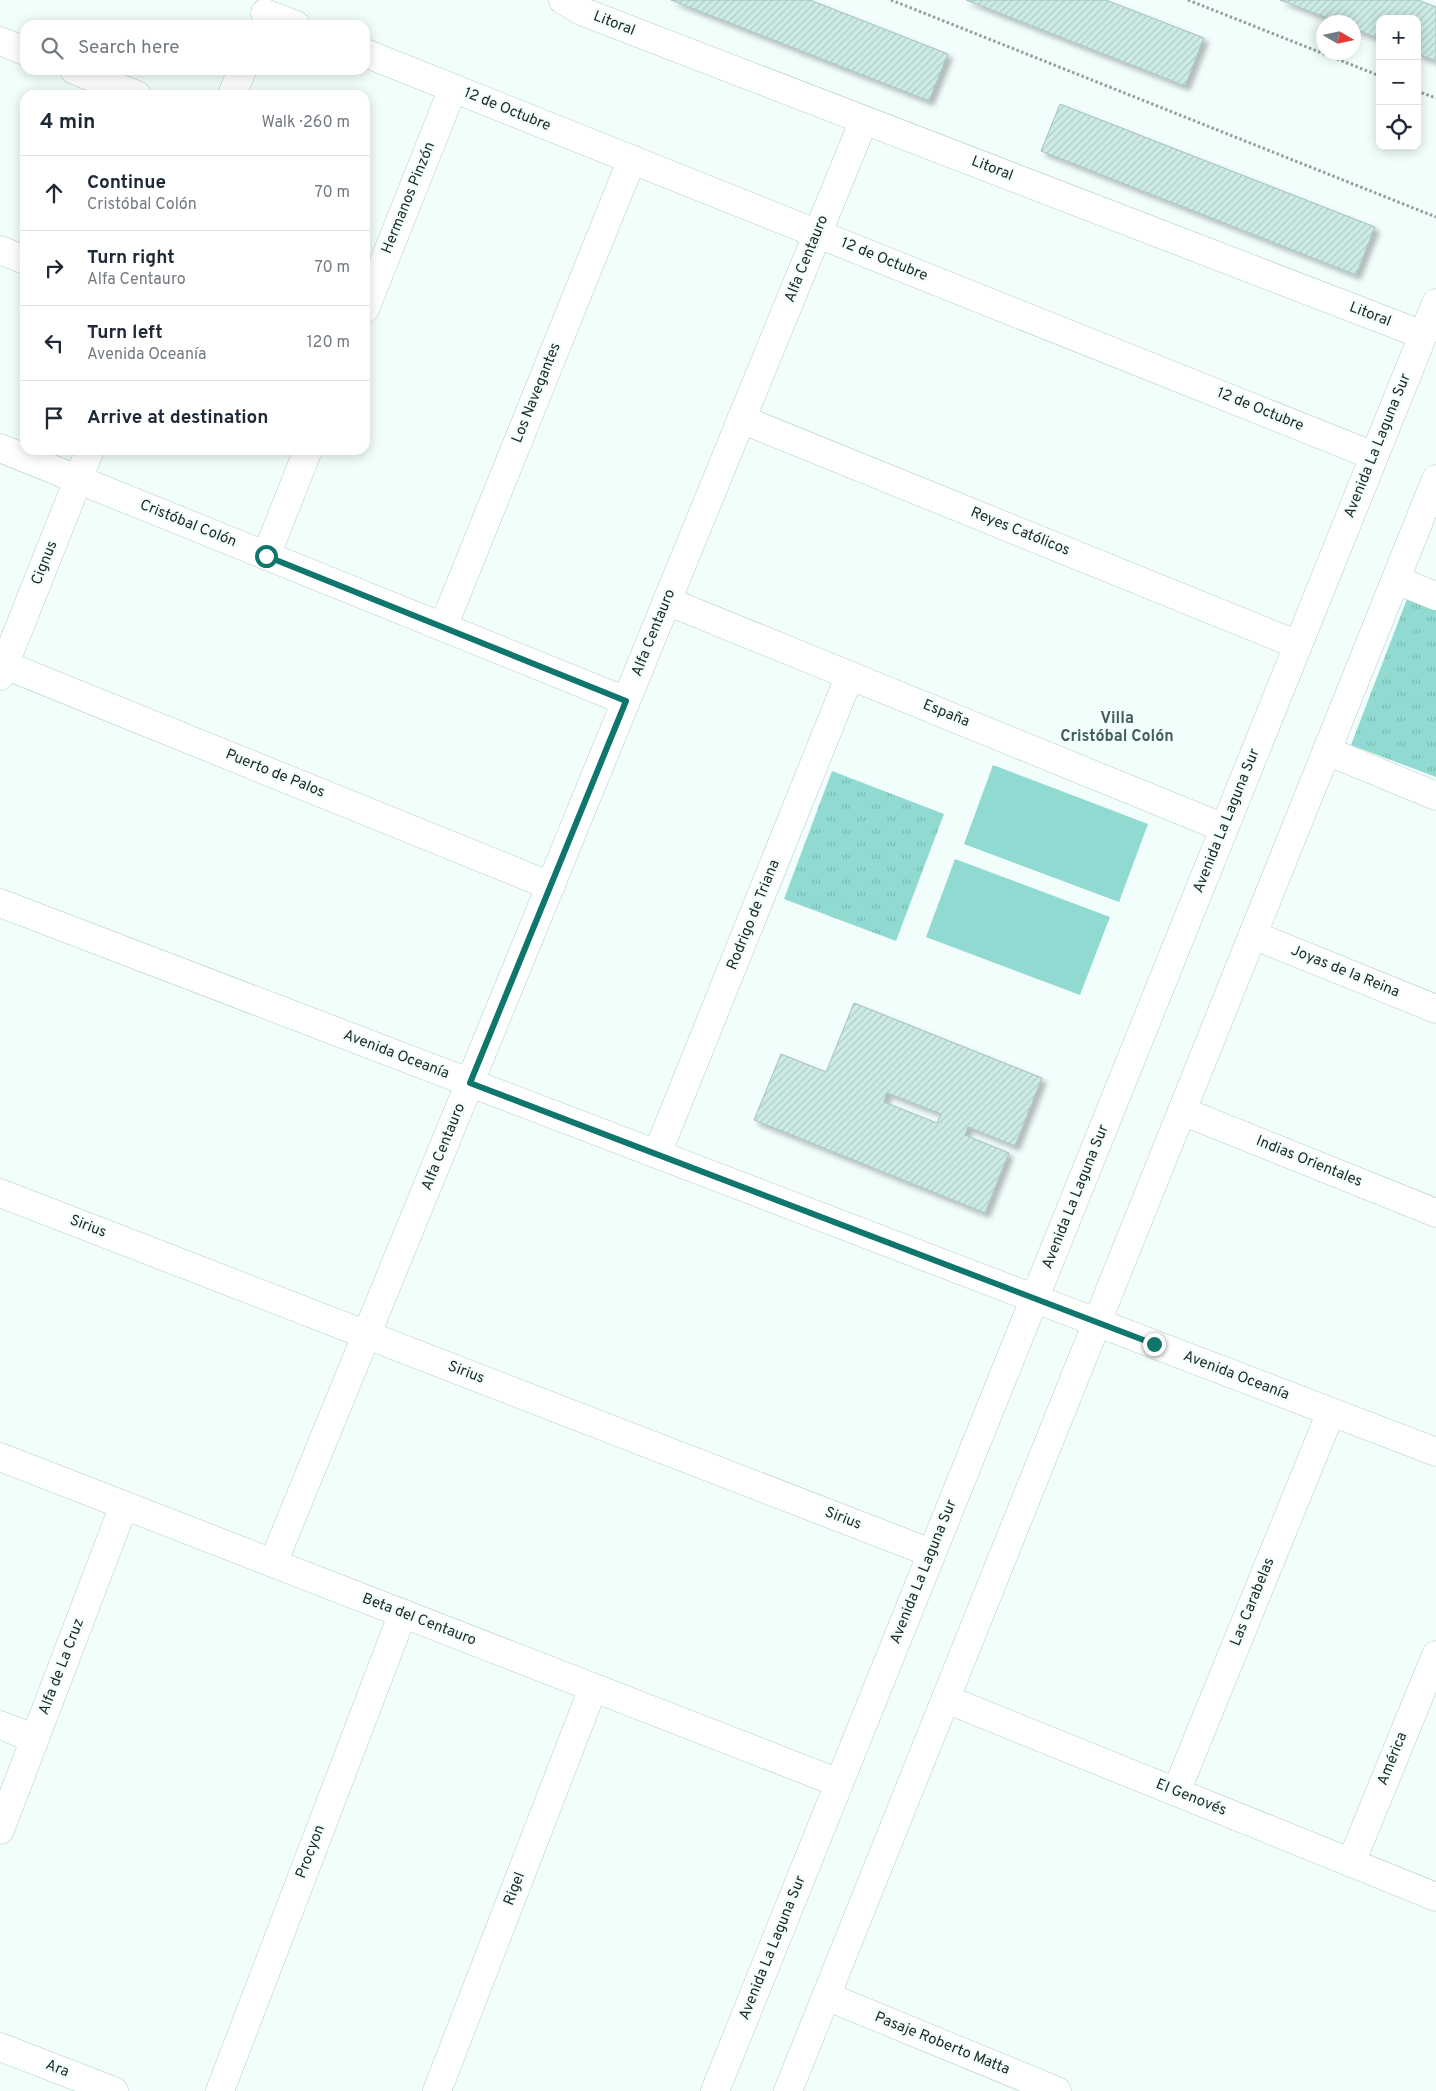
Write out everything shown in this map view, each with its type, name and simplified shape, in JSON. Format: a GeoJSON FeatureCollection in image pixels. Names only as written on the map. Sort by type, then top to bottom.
{"type":"FeatureCollection","features":[{"type":"Feature","properties":{"kind":"street","name":"Litoral"},"geometry":{"type":"LineString","coordinates":[[563,0],[581,11],[1423,335]]}},
{"type":"Feature","properties":{"kind":"street"},"geometry":{"type":"LineString","coordinates":[[265,13],[283,20]]}},
{"type":"Feature","properties":{"kind":"street"},"geometry":{"type":"LineString","coordinates":[[0,41],[20,48]]}},
{"type":"Feature","properties":{"kind":"street","name":"12 de Octubre"},"geometry":{"type":"LineString","coordinates":[[370,55],[1374,456]]}},
{"type":"Feature","properties":{"kind":"street"},"geometry":{"type":"LineString","coordinates":[[87,75],[124,90]]}},
{"type":"Feature","properties":{"kind":"street"},"geometry":{"type":"LineString","coordinates":[[234,90],[240,75]]}},
{"type":"Feature","properties":{"kind":"street","name":"Hermanos Pinzón"},"geometry":{"type":"LineString","coordinates":[[370,296],[453,88]]}},
{"type":"Feature","properties":{"kind":"street","name":"Alfa Centauro"},"geometry":{"type":"LineString","coordinates":[[273,1563],[864,120]]}},
{"type":"Feature","properties":{"kind":"street","name":"Los Navegantes"},"geometry":{"type":"LineString","coordinates":[[443,627],[632,159]]}},
{"type":"Feature","properties":{"kind":"street"},"geometry":{"type":"LineString","coordinates":[[0,250],[20,258]]}},
{"type":"Feature","properties":{"kind":"street","name":"Avenida La Laguna Sur"},"geometry":{"type":"LineString","coordinates":[[716,2091],[1436,303]]}},
{"type":"Feature","properties":{"kind":"street","name":"Reyes Católicos"},"geometry":{"type":"LineString","coordinates":[[742,419],[1298,645]]}},
{"type":"Feature","properties":{"kind":"street","name":"Cristóbal Colón"},"geometry":{"type":"LineString","coordinates":[[0,448],[626,701]]}},
{"type":"Feature","properties":{"kind":"street","name":"Cignus"},"geometry":{"type":"LineString","coordinates":[[1,668],[88,455]]}},
{"type":"Feature","properties":{"kind":"street"},"geometry":{"type":"LineString","coordinates":[[266,556],[306,455]]}},
{"type":"Feature","properties":{"kind":"street"},"geometry":{"type":"LineString","coordinates":[[788,2091],[1436,479]]}},
{"type":"Feature","properties":{"kind":"street"},"geometry":{"type":"LineString","coordinates":[[1396,580],[1436,596]]}},
{"type":"Feature","properties":{"kind":"street","name":"España"},"geometry":{"type":"LineString","coordinates":[[667,601],[1224,828]]}},
{"type":"Feature","properties":{"kind":"street","name":"Puerto de Palos"},"geometry":{"type":"LineString","coordinates":[[1,668],[551,886]]}},
{"type":"Feature","properties":{"kind":"street","name":"Rodrigo de Triana"},"geometry":{"type":"LineString","coordinates":[[657,1154],[850,675]]}},
{"type":"Feature","properties":{"kind":"street"},"geometry":{"type":"LineString","coordinates":[[1327,751],[1436,796]]}},
{"type":"Feature","properties":{"kind":"street","name":"Avenida Oceanía"},"geometry":{"type":"LineString","coordinates":[[0,903],[1436,1452]]}},
{"type":"Feature","properties":{"kind":"street","name":"Joyas de la Reina"},"geometry":{"type":"LineString","coordinates":[[1253,935],[1436,1009]]}},
{"type":"Feature","properties":{"kind":"street","name":"Indias Orientales"},"geometry":{"type":"LineString","coordinates":[[1182,1111],[1436,1213]]}},
{"type":"Feature","properties":{"kind":"street","name":"Sirius"},"geometry":{"type":"LineString","coordinates":[[0,1193],[932,1552]]}},
{"type":"Feature","properties":{"kind":"street","name":"Las Carabelas"},"geometry":{"type":"LineString","coordinates":[[1176,1792],[1330,1412]]}},
{"type":"Feature","properties":{"kind":"street","name":"Beta del Centauro"},"geometry":{"type":"LineString","coordinates":[[0,1457],[839,1783]]}},
{"type":"Feature","properties":{"kind":"street","name":"Alfa de La Cruz"},"geometry":{"type":"LineString","coordinates":[[0,1830],[124,1505]]}},
{"type":"Feature","properties":{"kind":"street","name":"Procyon"},"geometry":{"type":"LineString","coordinates":[[220,2091],[403,1613]]}},
{"type":"Feature","properties":{"kind":"street","name":"América"},"geometry":{"type":"LineString","coordinates":[[1351,1862],[1436,1655]]}},
{"type":"Feature","properties":{"kind":"street","name":"Rigel"},"geometry":{"type":"LineString","coordinates":[[437,2091],[593,1688]]}},
{"type":"Feature","properties":{"kind":"street","name":"El Genovés"},"geometry":{"type":"LineString","coordinates":[[946,1699],[1436,1897]]}},
{"type":"Feature","properties":{"kind":"street"},"geometry":{"type":"LineString","coordinates":[[0,1725],[35,1739]]}},
{"type":"Feature","properties":{"kind":"street","name":"Pasaje Roberto Matta"},"geometry":{"type":"LineString","coordinates":[[826,1996],[1057,2091]]}},
{"type":"Feature","properties":{"kind":"street","name":"Ara"},"geometry":{"type":"LineString","coordinates":[[0,2047],[114,2091]]}},
{"type":"Feature","properties":{"kind":"path"},"geometry":{"type":"LineString","coordinates":[[891,0],[1436,217]]}},
{"type":"Feature","properties":{"kind":"path"},"geometry":{"type":"LineString","coordinates":[[1188,0],[1376,74]]}},
{"type":"Feature","properties":{"kind":"path"},"geometry":{"type":"LineString","coordinates":[[1421,92],[1436,98]]}},
{"type":"Feature","properties":{"kind":"green space"},"geometry":{"type":"Polygon","coordinates":[[[1407,599],[1436,610],[1436,777],[1351,745],[1407,599]]]}},
{"type":"Feature","properties":{"kind":"green space"},"geometry":{"type":"Polygon","coordinates":[[[993,765],[1148,824],[1119,902],[964,844],[993,765]]]}},
{"type":"Feature","properties":{"kind":"green space"},"geometry":{"type":"Polygon","coordinates":[[[832,771],[944,814],[896,941],[784,899],[832,771]]]}},
{"type":"Feature","properties":{"kind":"green space"},"geometry":{"type":"Polygon","coordinates":[[[955,859],[1110,917],[1080,995],[926,937],[955,859]]]}},
{"type":"Feature","properties":{"kind":"building"},"geometry":{"type":"Polygon","coordinates":[[[671,0],[810,0],[948,54],[929,101],[671,0]]]}},
{"type":"Feature","properties":{"kind":"building"},"geometry":{"type":"Polygon","coordinates":[[[966,0],[1106,0],[1204,38],[1185,86],[966,0]]]}},
{"type":"Feature","properties":{"kind":"building"},"geometry":{"type":"Polygon","coordinates":[[[1280,0],[1418,0],[1436,7],[1436,61],[1421,55],[1421,15],[1376,15],[1376,37],[1361,32],[1361,15],[1320,15],[1280,0]]]}},
{"type":"Feature","properties":{"kind":"building"},"geometry":{"type":"Polygon","coordinates":[[[1060,104],[1375,227],[1356,275],[1041,151],[1060,104]]]}},
{"type":"Feature","properties":{"kind":"building"},"geometry":{"type":"Polygon","coordinates":[[[854,1003],[1042,1078],[1015,1146],[968,1127],[965,1135],[1009,1153],[985,1213],[754,1120],[781,1054],[826,1072],[854,1003]],[[887,1093],[884,1102],[937,1123],[941,1114],[887,1093]]]}},
{"type":"Feature","properties":{"kind":"district","name":"Villa Cristóbal Colón"},"geometry":{"type":"Point","coordinates":[1117,728]}},
{"type":"Feature","properties":{"kind":"route"},"geometry":{"type":"LineString","coordinates":[[266,556],[626,701],[470,1083],[1154,1344]]}}]}
